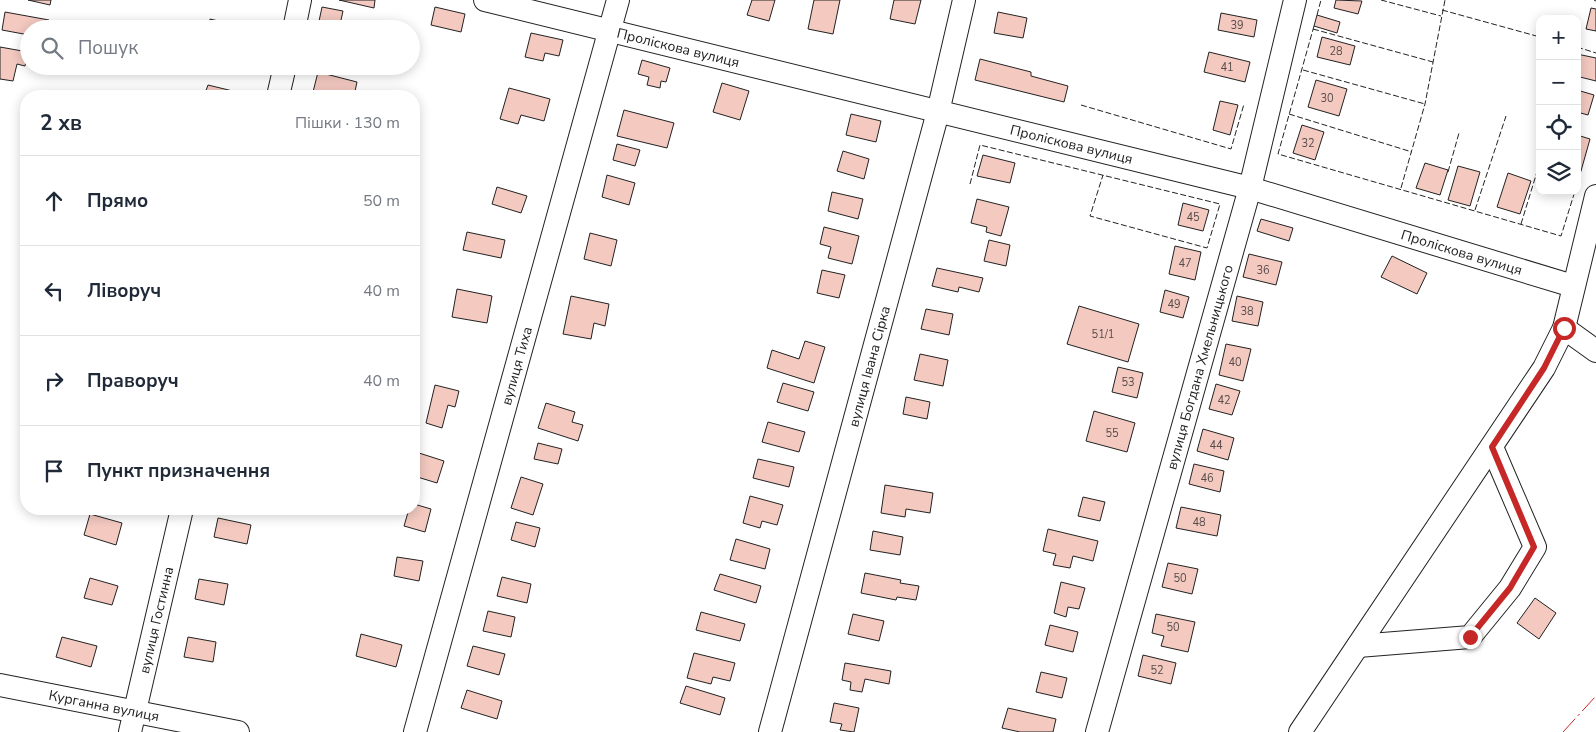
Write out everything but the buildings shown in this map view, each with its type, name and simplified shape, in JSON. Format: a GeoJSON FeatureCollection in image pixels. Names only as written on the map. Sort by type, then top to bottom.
{"type":"FeatureCollection","features":[{"type":"Feature","properties":{"kind":"street"},"geometry":{"type":"LineString","coordinates":[[296,20],[300,0]]}},
{"type":"Feature","properties":{"kind":"street","name":"Проліскова вулиця"},"geometry":{"type":"LineString","coordinates":[[485,0],[1250,188],[1573,286]]}},
{"type":"Feature","properties":{"kind":"street","name":"вулиця Тиха"},"geometry":{"type":"LineString","coordinates":[[415,732],[618,0]]}},
{"type":"Feature","properties":{"kind":"street","name":"вулиця Івана Сірка"},"geometry":{"type":"LineString","coordinates":[[770,732],[938,112],[964,0]]}},
{"type":"Feature","properties":{"kind":"street","name":"вулиця Богдана Хмельницького"},"geometry":{"type":"LineString","coordinates":[[1097,732],[1250,188],[1295,0]]}},
{"type":"Feature","properties":{"kind":"street"},"geometry":{"type":"LineString","coordinates":[[279,90],[283,75]]}},
{"type":"Feature","properties":{"kind":"street"},"geometry":{"type":"LineString","coordinates":[[1300,732],[1544,368],[1564,328],[1596,196]]}},
{"type":"Feature","properties":{"kind":"street"},"geometry":{"type":"LineString","coordinates":[[1564,328],[1596,351]]}},
{"type":"Feature","properties":{"kind":"street"},"geometry":{"type":"LineString","coordinates":[[1358,646],[1470,637],[1510,588],[1534,547],[1492,447]]}},
{"type":"Feature","properties":{"kind":"street","name":"вулиця Гостинна"},"geometry":{"type":"LineString","coordinates":[[132,722],[181,515]]}},
{"type":"Feature","properties":{"kind":"street","name":"Курганна вулиця"},"geometry":{"type":"LineString","coordinates":[[0,685],[132,722],[238,732]]}},
{"type":"Feature","properties":{"kind":"fence"},"geometry":{"type":"LineString","coordinates":[[1317,15],[1321,0]]}},
{"type":"Feature","properties":{"kind":"fence"},"geometry":{"type":"LineString","coordinates":[[1381,0],[1441,16]]}},
{"type":"Feature","properties":{"kind":"fence"},"geometry":{"type":"LineString","coordinates":[[1401,188],[1425,104],[1445,0]]}},
{"type":"Feature","properties":{"kind":"fence"},"geometry":{"type":"LineString","coordinates":[[1442,10],[1536,36]]}},
{"type":"Feature","properties":{"kind":"fence"},"geometry":{"type":"LineString","coordinates":[[1314,26],[1278,154],[1561,236],[1574,195]]}},
{"type":"Feature","properties":{"kind":"fence"},"geometry":{"type":"LineString","coordinates":[[1313,29],[1433,62]]}},
{"type":"Feature","properties":{"kind":"fence"},"geometry":{"type":"LineString","coordinates":[[1581,48],[1596,53]]}},
{"type":"Feature","properties":{"kind":"fence"},"geometry":{"type":"LineString","coordinates":[[1303,70],[1425,104]]}},
{"type":"Feature","properties":{"kind":"fence"},"geometry":{"type":"LineString","coordinates":[[1081,105],[1231,149],[1244,104]]}},
{"type":"Feature","properties":{"kind":"fence"},"geometry":{"type":"LineString","coordinates":[[1289,114],[1412,152]]}},
{"type":"Feature","properties":{"kind":"fence"},"geometry":{"type":"LineString","coordinates":[[1475,210],[1506,116]]}},
{"type":"Feature","properties":{"kind":"fence"},"geometry":{"type":"LineString","coordinates":[[1448,172],[1459,133]]}},
{"type":"Feature","properties":{"kind":"fence"},"geometry":{"type":"LineString","coordinates":[[970,184],[980,145],[1220,204],[1207,248],[1090,216],[1103,175]]}},
{"type":"Feature","properties":{"kind":"fence"},"geometry":{"type":"LineString","coordinates":[[1521,224],[1536,175]]}},
{"type":"Feature","properties":{"kind":"power"},"geometry":{"type":"LineString","coordinates":[[1563,732],[1596,696]]}},
{"type":"Feature","properties":{"kind":"route"},"geometry":{"type":"LineString","coordinates":[[1470,637],[1510,588],[1534,547],[1492,447],[1544,368],[1564,328]]}}]}
